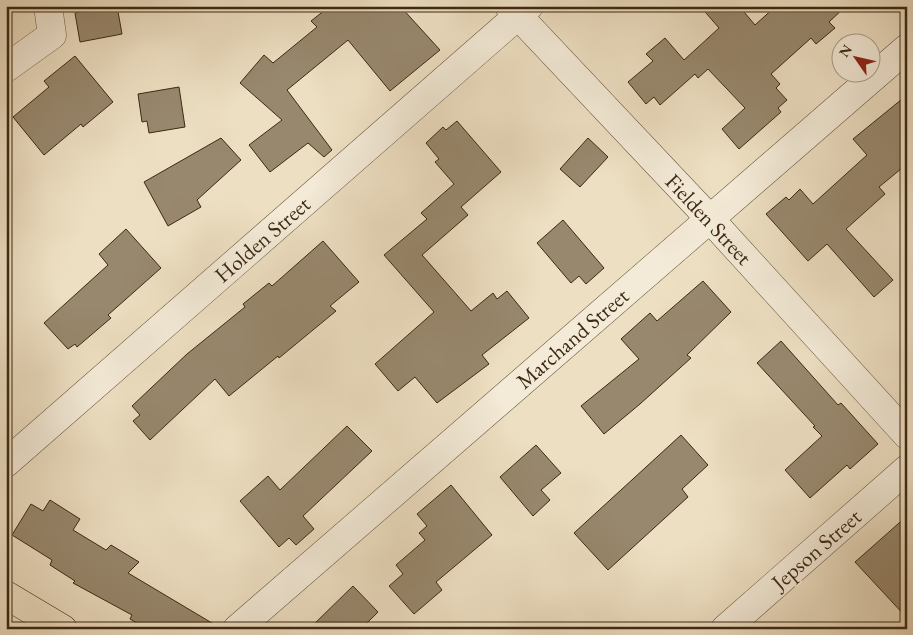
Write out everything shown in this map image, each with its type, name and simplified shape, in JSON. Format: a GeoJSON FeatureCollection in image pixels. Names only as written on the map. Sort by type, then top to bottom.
{"type":"FeatureCollection","features":[{"type":"Feature","properties":{"kind":"main road"},"geometry":{"type":"LineString","coordinates":[[6,595],[63,629]]}},
{"type":"Feature","properties":{"kind":"street"},"geometry":{"type":"LineString","coordinates":[[6,68],[52,35],[48,6]]}},
{"type":"Feature","properties":{"kind":"street","name":"Fielden Street"},"geometry":{"type":"LineString","coordinates":[[518,9],[907,435]]}},
{"type":"Feature","properties":{"kind":"street","name":"Holden Street"},"geometry":{"type":"LineString","coordinates":[[6,463],[518,9]]}},
{"type":"Feature","properties":{"kind":"street","name":"Marchand Street"},"geometry":{"type":"LineString","coordinates":[[237,629],[907,48]]}},
{"type":"Feature","properties":{"kind":"street","name":"Jepson Street"},"geometry":{"type":"LineString","coordinates":[[726,629],[907,469]]}},
{"type":"Feature","properties":{"kind":"building"},"geometry":{"type":"Polygon","coordinates":[[[79,6],[117,6],[122,34],[80,42],[75,13],[80,12],[79,6]]]}},
{"type":"Feature","properties":{"kind":"building"},"geometry":{"type":"Polygon","coordinates":[[[330,6],[400,6],[440,50],[390,91],[348,40],[287,90],[332,150],[324,157],[308,143],[270,172],[249,145],[282,120],[240,83],[264,55],[273,63],[317,27],[311,21],[330,6]]]}},
{"type":"Feature","properties":{"kind":"building"},"geometry":{"type":"Polygon","coordinates":[[[700,6],[739,6],[755,25],[776,6],[846,6],[829,22],[835,28],[816,44],[811,38],[771,74],[780,84],[776,88],[787,100],[778,108],[781,112],[739,149],[722,129],[745,108],[708,69],[698,78],[695,74],[660,105],[654,97],[646,104],[628,82],[653,61],[646,54],[665,38],[684,60],[719,28],[700,6]]]}},
{"type":"Feature","properties":{"kind":"building"},"geometry":{"type":"Polygon","coordinates":[[[75,56],[113,102],[83,127],[81,124],[44,155],[13,117],[49,87],[44,81],[75,56]]]}},
{"type":"Feature","properties":{"kind":"building"},"geometry":{"type":"Polygon","coordinates":[[[179,87],[185,127],[149,133],[147,121],[142,122],[138,94],[179,87]]]}},
{"type":"Feature","properties":{"kind":"building"},"geometry":{"type":"Polygon","coordinates":[[[907,95],[907,164],[879,187],[885,194],[846,229],[893,280],[874,297],[827,244],[808,261],[766,214],[786,197],[789,200],[800,189],[813,204],[867,155],[853,139],[907,95]]]}},
{"type":"Feature","properties":{"kind":"building"},"geometry":{"type":"Polygon","coordinates":[[[457,121],[501,172],[461,207],[468,215],[422,255],[471,311],[493,293],[497,299],[507,291],[529,318],[482,355],[489,364],[437,403],[415,377],[398,391],[375,364],[434,312],[384,255],[427,219],[421,213],[454,184],[435,162],[439,159],[426,143],[443,127],[446,130],[457,121]]]}},
{"type":"Feature","properties":{"kind":"building"},"geometry":{"type":"Polygon","coordinates":[[[221,138],[241,160],[197,200],[201,207],[168,226],[144,182],[221,138]]]}},
{"type":"Feature","properties":{"kind":"building"},"geometry":{"type":"Polygon","coordinates":[[[588,138],[608,157],[580,187],[560,169],[588,138]]]}},
{"type":"Feature","properties":{"kind":"building"},"geometry":{"type":"Polygon","coordinates":[[[563,220],[604,268],[586,284],[579,276],[571,283],[537,243],[563,220]]]}},
{"type":"Feature","properties":{"kind":"building"},"geometry":{"type":"Polygon","coordinates":[[[126,229],[161,268],[108,315],[111,318],[77,347],[75,344],[68,349],[44,323],[108,265],[99,254],[126,229]]]}},
{"type":"Feature","properties":{"kind":"building"},"geometry":{"type":"Polygon","coordinates":[[[323,241],[359,282],[330,306],[336,311],[229,396],[215,379],[150,440],[133,421],[140,415],[132,406],[187,354],[245,307],[243,304],[269,283],[272,286],[323,241]]]}},
{"type":"Feature","properties":{"kind":"building"},"geometry":{"type":"Polygon","coordinates":[[[703,281],[731,312],[687,355],[691,358],[604,434],[581,406],[639,359],[621,339],[650,313],[657,321],[703,281]]]}},
{"type":"Feature","properties":{"kind":"building"},"geometry":{"type":"Polygon","coordinates":[[[781,341],[838,405],[841,403],[878,444],[850,469],[847,465],[810,498],[785,470],[822,436],[757,363],[781,341]]]}},
{"type":"Feature","properties":{"kind":"building"},"geometry":{"type":"Polygon","coordinates":[[[347,426],[372,451],[303,516],[314,529],[296,545],[289,538],[279,547],[240,501],[268,476],[280,490],[347,426]]]}},
{"type":"Feature","properties":{"kind":"building"},"geometry":{"type":"Polygon","coordinates":[[[681,435],[708,465],[682,489],[688,497],[608,570],[574,533],[681,435]]]}},
{"type":"Feature","properties":{"kind":"building"},"geometry":{"type":"Polygon","coordinates":[[[536,445],[561,473],[541,490],[550,500],[533,516],[500,477],[536,445]]]}},
{"type":"Feature","properties":{"kind":"building"},"geometry":{"type":"Polygon","coordinates":[[[451,485],[492,535],[436,582],[442,590],[414,614],[389,586],[403,574],[396,565],[425,540],[419,533],[427,526],[417,514],[451,485]]]}},
{"type":"Feature","properties":{"kind":"building"},"geometry":{"type":"Polygon","coordinates":[[[50,500],[80,519],[73,530],[106,550],[111,545],[139,562],[128,573],[222,629],[147,629],[130,619],[132,615],[73,583],[75,581],[50,565],[52,560],[12,535],[31,504],[43,511],[50,500]]]}},
{"type":"Feature","properties":{"kind":"building"},"geometry":{"type":"Polygon","coordinates":[[[907,516],[907,618],[855,562],[907,516]]]}},
{"type":"Feature","properties":{"kind":"building"},"geometry":{"type":"Polygon","coordinates":[[[353,586],[378,612],[361,629],[309,629],[353,586]]]}}]}
